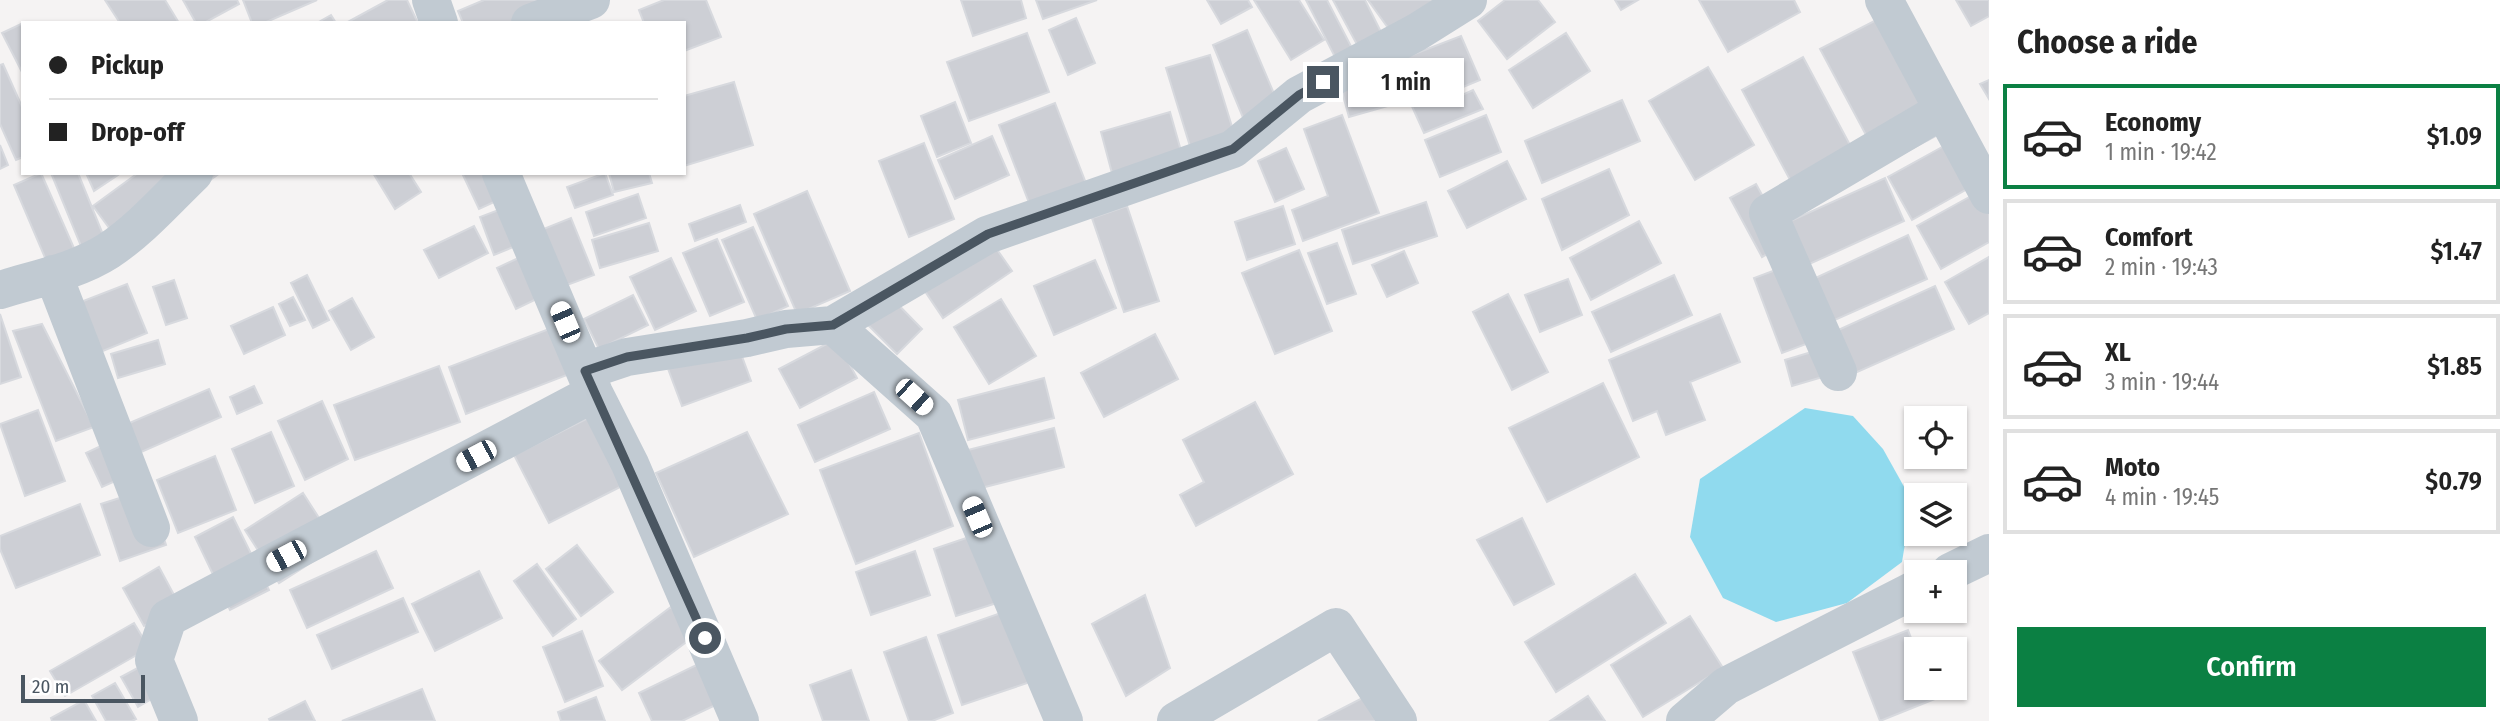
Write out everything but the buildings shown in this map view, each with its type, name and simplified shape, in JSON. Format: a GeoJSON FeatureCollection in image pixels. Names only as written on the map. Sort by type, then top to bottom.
{"type":"FeatureCollection","features":[{"type":"Feature","properties":{"kind":"street"},"geometry":{"type":"LineString","coordinates":[[431,0],[438,21]]}},
{"type":"Feature","properties":{"kind":"street"},"geometry":{"type":"LineString","coordinates":[[535,21],[591,0]]}},
{"type":"Feature","properties":{"kind":"street"},"geometry":{"type":"LineString","coordinates":[[179,721],[154,660],[168,618],[590,382],[627,357],[786,329],[833,325],[988,234],[1233,149],[1299,95],[1417,32],[1468,0]]}},
{"type":"Feature","properties":{"kind":"street"},"geometry":{"type":"LineString","coordinates":[[1884,0],[1989,195]]}},
{"type":"Feature","properties":{"kind":"street"},"geometry":{"type":"LineString","coordinates":[[1838,372],[1768,213],[1943,110]]}},
{"type":"Feature","properties":{"kind":"street"},"geometry":{"type":"LineString","coordinates":[[0,290],[53,274],[107,252],[141,225],[192,175]]}},
{"type":"Feature","properties":{"kind":"street"},"geometry":{"type":"LineString","coordinates":[[502,175],[740,721]]}},
{"type":"Feature","properties":{"kind":"street"},"geometry":{"type":"LineString","coordinates":[[53,274],[150,528]]}},
{"type":"Feature","properties":{"kind":"street"},"geometry":{"type":"LineString","coordinates":[[833,325],[934,415],[1064,721]]}},
{"type":"Feature","properties":{"kind":"street"},"geometry":{"type":"LineString","coordinates":[[1967,564],[1989,553]]}},
{"type":"Feature","properties":{"kind":"street"},"geometry":{"type":"LineString","coordinates":[[1690,719],[1726,686],[1904,595]]}},
{"type":"Feature","properties":{"kind":"street"},"geometry":{"type":"LineString","coordinates":[[1176,721],[1336,627],[1398,721]]}},
{"type":"Feature","properties":{"kind":"water"},"geometry":{"type":"Polygon","coordinates":[[[1805,408],[1853,416],[1883,449],[1904,487],[1905,546],[1902,562],[1847,603],[1776,622],[1723,598],[1690,537],[1700,479],[1805,408]]]}},
{"type":"Feature","properties":{"kind":"route"},"geometry":{"type":"LineString","coordinates":[[705,638],[630,464],[585,371],[627,357],[786,329],[833,325],[988,234],[1233,149],[1299,95],[1323,82]]}}]}
